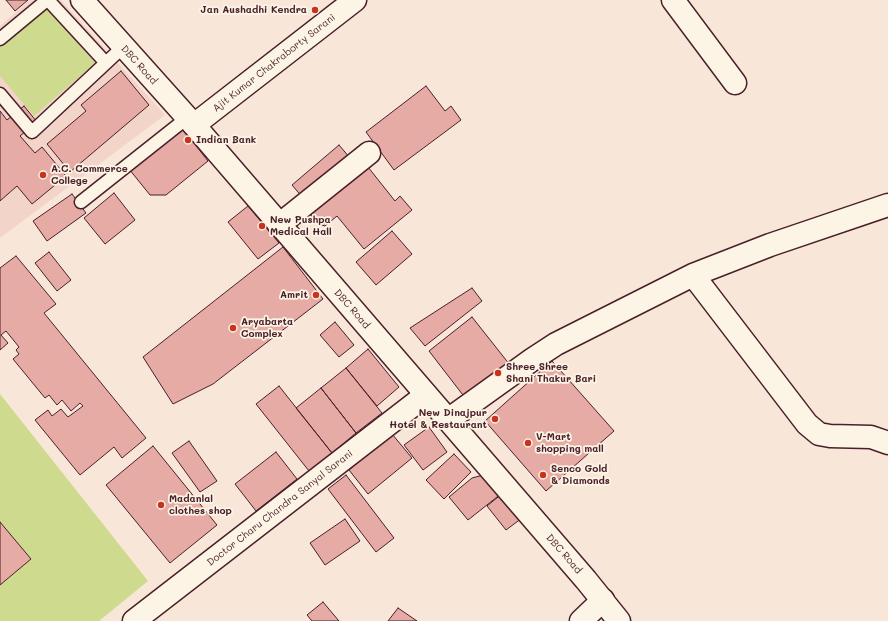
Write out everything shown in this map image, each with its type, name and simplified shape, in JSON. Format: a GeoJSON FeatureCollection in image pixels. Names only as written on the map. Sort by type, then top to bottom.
{"type":"FeatureCollection","features":[{"type":"Feature","properties":{"kind":"street","name":"DBC Road"},"geometry":{"type":"LineString","coordinates":[[83,0],[123,47],[191,122],[603,600],[619,621]]}},
{"type":"Feature","properties":{"kind":"street","name":"Ajit Kumar Chakraborty Sarani"},"geometry":{"type":"LineString","coordinates":[[191,122],[355,0]]}},
{"type":"Feature","properties":{"kind":"street"},"geometry":{"type":"LineString","coordinates":[[673,0],[735,83]]}},
{"type":"Feature","properties":{"kind":"street"},"geometry":{"type":"LineString","coordinates":[[279,225],[369,153]]}},
{"type":"Feature","properties":{"kind":"street"},"geometry":{"type":"LineString","coordinates":[[448,420],[556,344],[693,275],[770,245],[888,206]]}},
{"type":"Feature","properties":{"kind":"street"},"geometry":{"type":"LineString","coordinates":[[693,275],[807,424],[819,434],[830,436],[871,437],[888,443]]}},
{"type":"Feature","properties":{"kind":"street","name":"Doctor Charu Chandra Sanyal Sarani"},"geometry":{"type":"LineString","coordinates":[[134,621],[426,395]]}},
{"type":"Feature","properties":{"kind":"street"},"geometry":{"type":"LineString","coordinates":[[581,621],[603,600]]}},
{"type":"Feature","properties":{"kind":"lane"},"geometry":{"type":"LineString","coordinates":[[0,39],[48,0],[106,63]]}},
{"type":"Feature","properties":{"kind":"lane"},"geometry":{"type":"LineString","coordinates":[[0,94],[32,132],[123,47]]}},
{"type":"Feature","properties":{"kind":"lane"},"geometry":{"type":"LineString","coordinates":[[81,202],[191,122]]}},
{"type":"Feature","properties":{"kind":"shaded area","name":"A.C. Commerce College"},"geometry":{"type":"Polygon","coordinates":[[[30,0],[61,0],[165,115],[0,238],[0,26],[30,0]]]}},
{"type":"Feature","properties":{"kind":"green space"},"geometry":{"type":"Polygon","coordinates":[[[45,5],[95,63],[34,116],[0,76],[0,44],[45,5]]]}},
{"type":"Feature","properties":{"kind":"green space"},"geometry":{"type":"Polygon","coordinates":[[[0,394],[148,581],[99,621],[0,621],[0,394]]]}},
{"type":"Feature","properties":{"kind":"building"},"geometry":{"type":"Polygon","coordinates":[[[6,0],[28,0],[15,11],[6,0]]]}},
{"type":"Feature","properties":{"kind":"building"},"geometry":{"type":"Polygon","coordinates":[[[121,71],[149,105],[70,172],[47,144],[86,111],[81,105],[121,71]]]}},
{"type":"Feature","properties":{"kind":"building"},"geometry":{"type":"Polygon","coordinates":[[[426,86],[445,111],[451,106],[461,120],[394,170],[366,132],[426,86]]]}},
{"type":"Feature","properties":{"kind":"building"},"geometry":{"type":"Polygon","coordinates":[[[24,106],[37,122],[20,136],[35,153],[42,147],[66,176],[32,204],[17,186],[0,201],[0,111],[7,120],[24,106]]]}},
{"type":"Feature","properties":{"kind":"building"},"geometry":{"type":"Polygon","coordinates":[[[182,128],[208,161],[166,195],[150,195],[129,169],[182,128]]]}},
{"type":"Feature","properties":{"kind":"building"},"geometry":{"type":"Polygon","coordinates":[[[339,145],[350,158],[303,198],[292,185],[339,145]]]}},
{"type":"Feature","properties":{"kind":"building"},"geometry":{"type":"Polygon","coordinates":[[[364,162],[395,201],[400,196],[412,210],[364,249],[337,216],[325,226],[319,224],[313,219],[310,212],[364,162]]]}},
{"type":"Feature","properties":{"kind":"building"},"geometry":{"type":"Polygon","coordinates":[[[114,193],[135,220],[105,244],[84,218],[114,193]]]}},
{"type":"Feature","properties":{"kind":"building"},"geometry":{"type":"Polygon","coordinates":[[[72,194],[86,213],[47,241],[33,221],[72,194]]]}},
{"type":"Feature","properties":{"kind":"building"},"geometry":{"type":"Polygon","coordinates":[[[248,206],[279,243],[258,259],[228,222],[248,206]]]}},
{"type":"Feature","properties":{"kind":"building"},"geometry":{"type":"Polygon","coordinates":[[[392,231],[412,254],[376,285],[356,262],[392,231]]]}},
{"type":"Feature","properties":{"kind":"building","name":"Aryabarta Complex"},"geometry":{"type":"Polygon","coordinates":[[[283,247],[323,299],[213,384],[173,404],[143,357],[283,247]]]}},
{"type":"Feature","properties":{"kind":"building"},"geometry":{"type":"Polygon","coordinates":[[[49,252],[71,280],[57,291],[35,263],[49,252]]]}},
{"type":"Feature","properties":{"kind":"building"},"geometry":{"type":"Polygon","coordinates":[[[16,256],[56,304],[44,313],[146,438],[122,458],[114,447],[80,475],[35,420],[48,410],[52,416],[61,409],[68,417],[83,406],[80,403],[71,411],[62,400],[57,405],[49,395],[45,398],[13,359],[19,354],[16,350],[19,347],[6,331],[1,335],[8,343],[0,350],[0,268],[16,256]]]}},
{"type":"Feature","properties":{"kind":"building"},"geometry":{"type":"Polygon","coordinates":[[[472,288],[482,301],[425,346],[410,328],[472,288]]]}},
{"type":"Feature","properties":{"kind":"building"},"geometry":{"type":"Polygon","coordinates":[[[472,317],[510,365],[466,399],[429,351],[472,317]]]}},
{"type":"Feature","properties":{"kind":"building"},"geometry":{"type":"Polygon","coordinates":[[[335,322],[354,345],[339,357],[320,335],[335,322]]]}},
{"type":"Feature","properties":{"kind":"building"},"geometry":{"type":"Polygon","coordinates":[[[368,349],[399,387],[377,406],[346,368],[368,349]]]}},
{"type":"Feature","properties":{"kind":"building"},"geometry":{"type":"Polygon","coordinates":[[[552,361],[614,431],[546,491],[485,421],[552,361]]]}},
{"type":"Feature","properties":{"kind":"building"},"geometry":{"type":"Polygon","coordinates":[[[346,368],[382,413],[356,433],[321,388],[346,368]]]}},
{"type":"Feature","properties":{"kind":"building"},"geometry":{"type":"Polygon","coordinates":[[[279,386],[332,453],[309,471],[256,404],[279,386]]]}},
{"type":"Feature","properties":{"kind":"building"},"geometry":{"type":"Polygon","coordinates":[[[321,388],[356,433],[332,453],[296,408],[321,388]]]}},
{"type":"Feature","properties":{"kind":"building"},"geometry":{"type":"Polygon","coordinates":[[[429,427],[447,452],[423,470],[404,445],[429,427]]]}},
{"type":"Feature","properties":{"kind":"building"},"geometry":{"type":"Polygon","coordinates":[[[392,434],[412,458],[368,494],[349,470],[392,434]]]}},
{"type":"Feature","properties":{"kind":"building"},"geometry":{"type":"Polygon","coordinates":[[[189,441],[217,481],[200,492],[172,453],[189,441]]]}},
{"type":"Feature","properties":{"kind":"building","name":"Madanlal clothes shop"},"geometry":{"type":"Polygon","coordinates":[[[153,446],[217,525],[170,563],[106,485],[153,446]]]}},
{"type":"Feature","properties":{"kind":"building"},"geometry":{"type":"Polygon","coordinates":[[[276,452],[297,479],[256,511],[235,484],[276,452]]]}},
{"type":"Feature","properties":{"kind":"building"},"geometry":{"type":"Polygon","coordinates":[[[454,454],[471,472],[444,499],[426,480],[454,454]]]}},
{"type":"Feature","properties":{"kind":"building"},"geometry":{"type":"Polygon","coordinates":[[[487,474],[502,493],[468,520],[449,497],[472,478],[487,474]]]}},
{"type":"Feature","properties":{"kind":"building"},"geometry":{"type":"Polygon","coordinates":[[[346,475],[394,538],[376,552],[328,489],[346,475]]]}},
{"type":"Feature","properties":{"kind":"building"},"geometry":{"type":"Polygon","coordinates":[[[503,493],[522,518],[506,530],[487,506],[503,493]]]}},
{"type":"Feature","properties":{"kind":"building"},"geometry":{"type":"Polygon","coordinates":[[[345,519],[360,541],[325,565],[310,543],[345,519]]]}},
{"type":"Feature","properties":{"kind":"building"},"geometry":{"type":"Polygon","coordinates":[[[0,522],[31,559],[0,585],[0,522]]]}},
{"type":"Feature","properties":{"kind":"building"},"geometry":{"type":"Polygon","coordinates":[[[323,602],[339,621],[312,621],[307,615],[323,602]]]}},
{"type":"Feature","properties":{"kind":"building"},"geometry":{"type":"Polygon","coordinates":[[[398,608],[417,621],[388,621],[398,608]]]}},
{"type":"Feature","properties":{"kind":"place","name":"Jan Aushadhi Kendra"},"geometry":{"type":"Point","coordinates":[315,10]}},
{"type":"Feature","properties":{"kind":"place","name":"Indian Bank"},"geometry":{"type":"Point","coordinates":[188,140]}},
{"type":"Feature","properties":{"kind":"place","name":"A.C. Commerce College"},"geometry":{"type":"Point","coordinates":[43,175]}},
{"type":"Feature","properties":{"kind":"place","name":"New Pushpa Medical Hall"},"geometry":{"type":"Point","coordinates":[262,226]}},
{"type":"Feature","properties":{"kind":"place","name":"Amrit"},"geometry":{"type":"Point","coordinates":[316,295]}},
{"type":"Feature","properties":{"kind":"place","name":"Aryabarta Complex"},"geometry":{"type":"Point","coordinates":[233,328]}},
{"type":"Feature","properties":{"kind":"place","name":"Shree Shree Shani Thakur Bari"},"geometry":{"type":"Point","coordinates":[498,373]}},
{"type":"Feature","properties":{"kind":"place","name":"New Dinajpur Hotel & Restaurant"},"geometry":{"type":"Point","coordinates":[495,419]}},
{"type":"Feature","properties":{"kind":"place","name":"V-Mart shopping mall"},"geometry":{"type":"Point","coordinates":[528,443]}},
{"type":"Feature","properties":{"kind":"place","name":"Senco Gold & Diamonds"},"geometry":{"type":"Point","coordinates":[543,475]}},
{"type":"Feature","properties":{"kind":"place","name":"Madanlal clothes shop"},"geometry":{"type":"Point","coordinates":[161,505]}}]}
